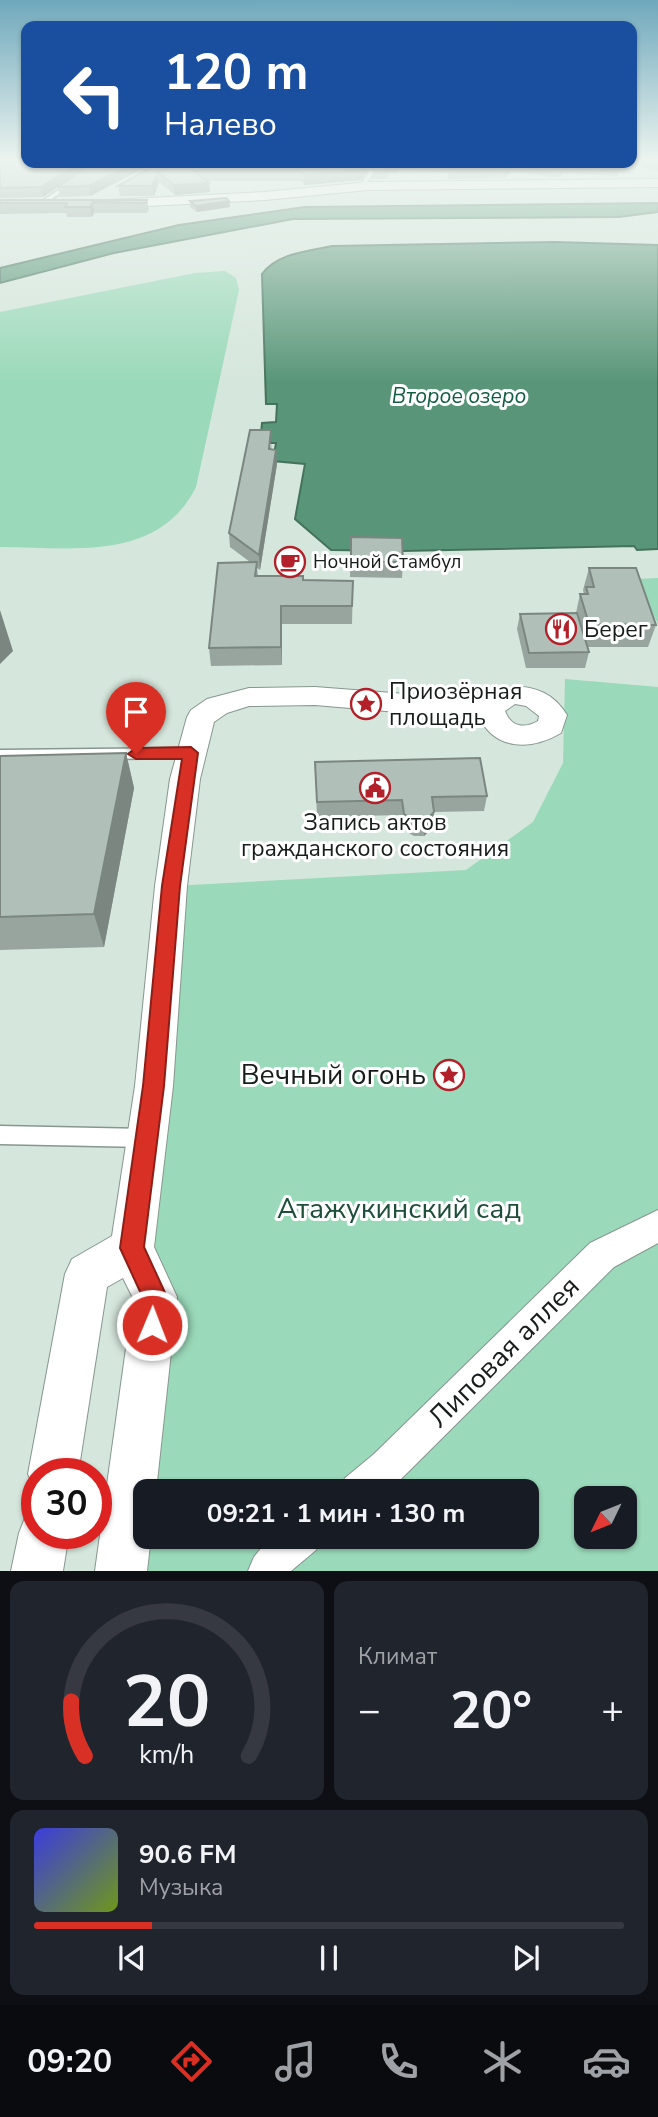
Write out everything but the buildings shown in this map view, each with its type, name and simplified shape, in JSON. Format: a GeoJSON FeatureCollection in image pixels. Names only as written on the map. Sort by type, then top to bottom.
{"type":"FeatureCollection","features":[{"type":"Feature","properties":{"kind":"street"},"geometry":{"type":"LineString","coordinates":[[121,1571],[155,1297],[132,1248],[154,1086],[171,886],[191,753],[201,717],[217,706],[249,697],[315,696],[492,710]]}},
{"type":"Feature","properties":{"kind":"street","name":"Липовая аллея"},"geometry":{"type":"LineString","coordinates":[[372,1479],[602,1255],[658,1226]]}},
{"type":"Feature","properties":{"kind":"street"},"geometry":{"type":"LineString","coordinates":[[57,1458],[87,1274],[132,1248]]}},
{"type":"Feature","properties":{"kind":"street"},"geometry":{"type":"LineString","coordinates":[[37,1571],[41,1549]]}},
{"type":"Feature","properties":{"kind":"street"},"geometry":{"type":"LineString","coordinates":[[268,1571],[286,1549]]}},
{"type":"Feature","properties":{"kind":"lane"},"geometry":{"type":"LineString","coordinates":[[0,755],[191,753]]}},
{"type":"Feature","properties":{"kind":"lane"},"geometry":{"type":"LineString","coordinates":[[0,1135],[146,1138]]}},
{"type":"Feature","properties":{"kind":"green space"},"geometry":{"type":"Polygon","coordinates":[[[225,271],[236,278],[239,290],[196,487],[180,511],[159,528],[136,539],[110,545],[83,548],[0,547],[0,312],[195,273],[225,271]]]}},
{"type":"Feature","properties":{"kind":"green space"},"geometry":{"type":"Polygon","coordinates":[[[658,578],[658,624],[636,579],[658,578]]]}},
{"type":"Feature","properties":{"kind":"green space","name":"Атажукинский сад"},"geometry":{"type":"Polygon","coordinates":[[[565,679],[658,687],[658,1571],[121,1571],[155,1297],[132,1249],[171,886],[466,870],[533,822],[563,763],[565,679]]]}},
{"type":"Feature","properties":{"kind":"water"},"geometry":{"type":"Polygon","coordinates":[[[136,235],[207,235],[114,253],[0,283],[0,268],[136,235]]]}},
{"type":"Feature","properties":{"kind":"water","name":"Второе озеро"},"geometry":{"type":"Polygon","coordinates":[[[555,242],[658,245],[658,549],[637,550],[634,546],[331,550],[295,519],[305,464],[273,461],[276,443],[260,443],[262,423],[276,422],[277,404],[266,404],[262,274],[276,261],[285,257],[332,246],[555,242]]]}},
{"type":"Feature","properties":{"kind":"place","name":"Ночной Стамбул"},"geometry":{"type":"Point","coordinates":[290,562]}},
{"type":"Feature","properties":{"kind":"place","name":"Берег"},"geometry":{"type":"Point","coordinates":[561,629]}},
{"type":"Feature","properties":{"kind":"place","name":"Приозёрная площадь"},"geometry":{"type":"Point","coordinates":[366,704]}},
{"type":"Feature","properties":{"kind":"place","name":"Запись актов гражданского состояния"},"geometry":{"type":"Point","coordinates":[375,788]}},
{"type":"Feature","properties":{"kind":"place","name":"Вечный огонь"},"geometry":{"type":"Point","coordinates":[449,1075]}},
{"type":"Feature","properties":{"kind":"route"},"geometry":{"type":"LineString","coordinates":[[136,754],[191,753],[171,886],[154,1086],[132,1248],[155,1297],[152,1325]]}}]}
